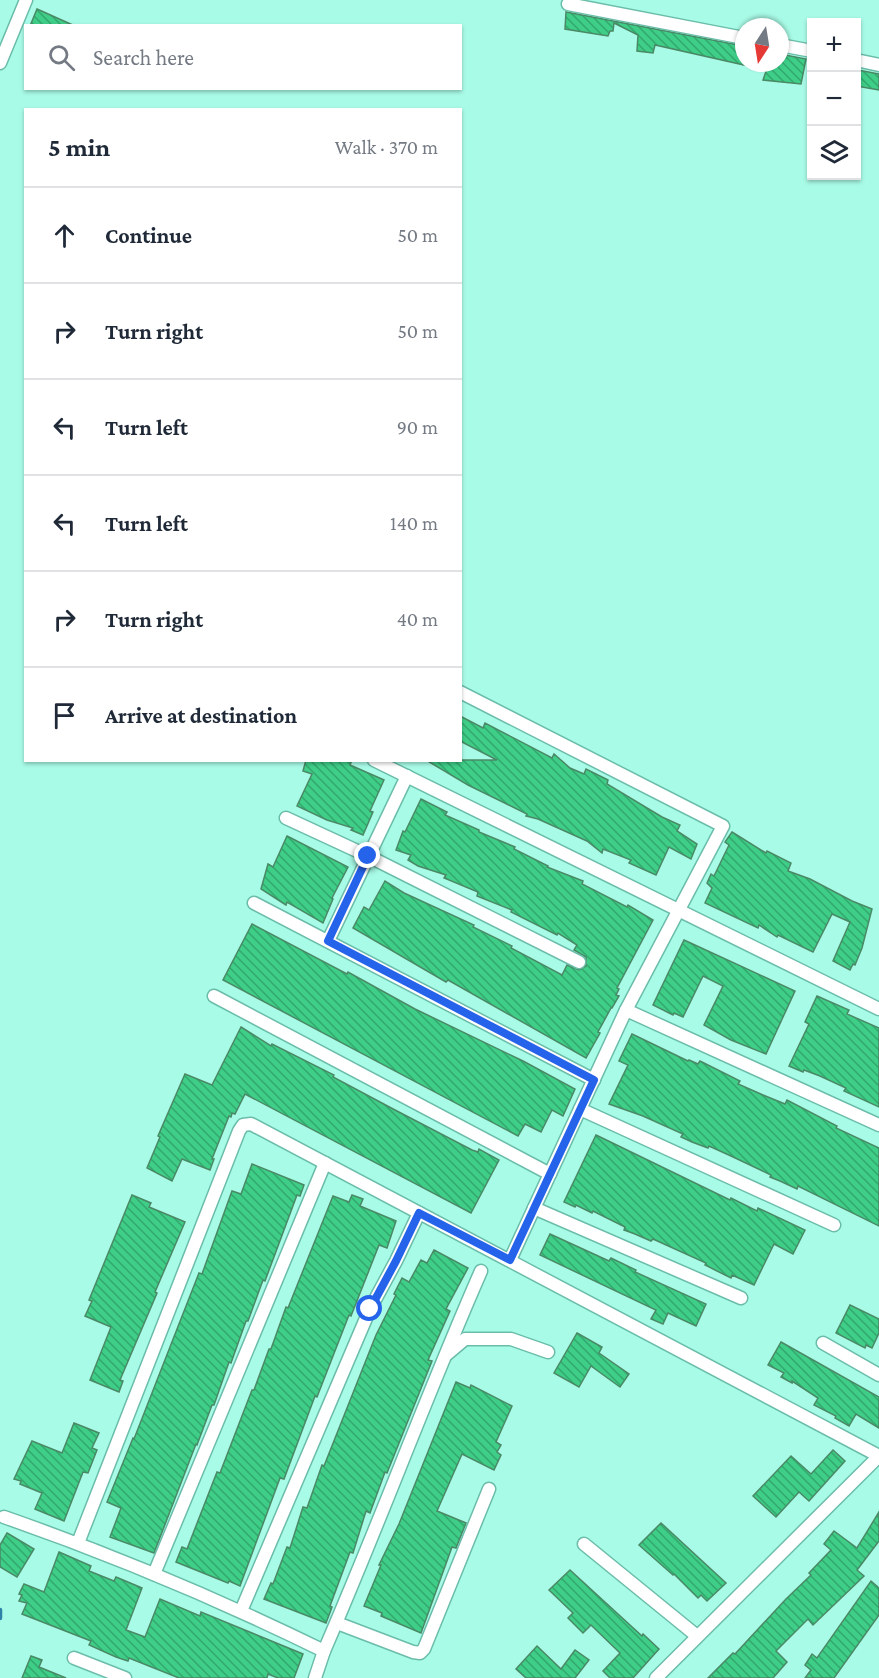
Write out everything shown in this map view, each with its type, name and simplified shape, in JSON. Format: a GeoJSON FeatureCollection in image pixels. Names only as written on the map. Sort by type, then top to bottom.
{"type":"FeatureCollection","features":[{"type":"Feature","properties":{"kind":"street"},"geometry":{"type":"LineString","coordinates":[[0,63],[26,0]]}},
{"type":"Feature","properties":{"kind":"street"},"geometry":{"type":"LineString","coordinates":[[568,4],[735,36]]}},
{"type":"Feature","properties":{"kind":"street"},"geometry":{"type":"LineString","coordinates":[[789,47],[807,50]]}},
{"type":"Feature","properties":{"kind":"street"},"geometry":{"type":"LineString","coordinates":[[861,61],[879,64]]}},
{"type":"Feature","properties":{"kind":"street"},"geometry":{"type":"LineString","coordinates":[[462,693],[723,826],[626,1010],[510,1260]]}},
{"type":"Feature","properties":{"kind":"street"},"geometry":{"type":"LineString","coordinates":[[378,762],[879,1009]]}},
{"type":"Feature","properties":{"kind":"street"},"geometry":{"type":"LineString","coordinates":[[328,941],[406,776]]}},
{"type":"Feature","properties":{"kind":"street"},"geometry":{"type":"LineString","coordinates":[[286,818],[368,856],[579,962]]}},
{"type":"Feature","properties":{"kind":"street"},"geometry":{"type":"LineString","coordinates":[[254,903],[594,1080]]}},
{"type":"Feature","properties":{"kind":"street"},"geometry":{"type":"LineString","coordinates":[[214,996],[550,1174]]}},
{"type":"Feature","properties":{"kind":"street"},"geometry":{"type":"LineString","coordinates":[[626,1010],[879,1125]]}},
{"type":"Feature","properties":{"kind":"street"},"geometry":{"type":"LineString","coordinates":[[580,1109],[834,1225]]}},
{"type":"Feature","properties":{"kind":"street"},"geometry":{"type":"LineString","coordinates":[[78,1543],[239,1131],[243,1125],[251,1124],[879,1456],[656,1678]]}},
{"type":"Feature","properties":{"kind":"street"},"geometry":{"type":"LineString","coordinates":[[154,1574],[325,1163]]}},
{"type":"Feature","properties":{"kind":"street"},"geometry":{"type":"LineString","coordinates":[[534,1208],[741,1298]]}},
{"type":"Feature","properties":{"kind":"street"},"geometry":{"type":"LineString","coordinates":[[241,1611],[370,1309],[419,1213]]}},
{"type":"Feature","properties":{"kind":"street"},"geometry":{"type":"LineString","coordinates":[[315,1678],[443,1358],[481,1271]]}},
{"type":"Feature","properties":{"kind":"street"},"geometry":{"type":"LineString","coordinates":[[443,1358],[465,1339],[511,1339],[548,1352]]}},
{"type":"Feature","properties":{"kind":"street"},"geometry":{"type":"LineString","coordinates":[[823,1343],[879,1375]]}},
{"type":"Feature","properties":{"kind":"street"},"geometry":{"type":"LineString","coordinates":[[337,1623],[413,1653],[420,1653],[424,1649],[489,1489]]}},
{"type":"Feature","properties":{"kind":"street"},"geometry":{"type":"LineString","coordinates":[[4,1517],[78,1543],[154,1574],[241,1611],[324,1651]]}},
{"type":"Feature","properties":{"kind":"street"},"geometry":{"type":"LineString","coordinates":[[584,1544],[697,1636]]}},
{"type":"Feature","properties":{"kind":"street"},"geometry":{"type":"LineString","coordinates":[[74,1658],[125,1678]]}},
{"type":"Feature","properties":{"kind":"building"},"geometry":{"type":"Polygon","coordinates":[[[37,9],[71,24],[31,24],[37,9]]]}},
{"type":"Feature","properties":{"kind":"building"},"geometry":{"type":"Polygon","coordinates":[[[566,12],[735,44],[735,63],[655,45],[653,53],[637,51],[638,35],[614,23],[613,31],[610,31],[608,36],[565,29],[566,12]]]}},
{"type":"Feature","properties":{"kind":"building"},"geometry":{"type":"Polygon","coordinates":[[[789,56],[806,59],[801,84],[763,80],[766,72],[789,72],[789,56]]]}},
{"type":"Feature","properties":{"kind":"building"},"geometry":{"type":"Polygon","coordinates":[[[861,71],[879,74],[879,90],[861,87],[861,71]]]}},
{"type":"Feature","properties":{"kind":"building"},"geometry":{"type":"Polygon","coordinates":[[[462,717],[483,728],[485,723],[552,758],[554,754],[570,768],[584,774],[586,769],[608,780],[607,784],[662,817],[680,825],[677,831],[697,844],[691,859],[669,847],[656,875],[629,863],[631,860],[603,849],[602,853],[587,841],[526,816],[527,814],[468,785],[429,762],[497,760],[462,742],[462,717]]]}},
{"type":"Feature","properties":{"kind":"building"},"geometry":{"type":"Polygon","coordinates":[[[305,762],[351,762],[350,765],[384,780],[370,811],[373,812],[363,835],[351,830],[353,828],[327,820],[297,806],[312,774],[303,771],[305,762]]]}},
{"type":"Feature","properties":{"kind":"building"},"geometry":{"type":"Polygon","coordinates":[[[421,799],[447,812],[445,815],[515,847],[514,849],[547,867],[583,881],[582,884],[627,907],[628,905],[653,920],[617,988],[619,989],[616,995],[619,996],[586,1058],[448,980],[446,982],[353,928],[364,907],[369,910],[385,881],[404,893],[474,925],[473,927],[562,975],[567,965],[579,970],[586,966],[586,957],[574,950],[577,945],[558,933],[557,935],[511,912],[512,910],[477,896],[478,892],[444,878],[446,875],[418,866],[408,860],[411,855],[396,850],[403,831],[405,832],[421,799]]]}},
{"type":"Feature","properties":{"kind":"building"},"geometry":{"type":"Polygon","coordinates":[[[732,832],[766,853],[767,851],[791,863],[788,871],[872,909],[862,948],[855,965],[853,964],[850,970],[833,961],[850,922],[832,914],[813,952],[778,935],[777,937],[759,925],[758,928],[705,903],[712,888],[707,883],[711,874],[714,876],[729,845],[725,842],[732,832]]]}},
{"type":"Feature","properties":{"kind":"building"},"geometry":{"type":"Polygon","coordinates":[[[287,836],[348,867],[332,898],[323,923],[287,902],[286,905],[261,889],[268,864],[273,867],[287,836]]]}},
{"type":"Feature","properties":{"kind":"building"},"geometry":{"type":"Polygon","coordinates":[[[252,924],[575,1089],[563,1116],[552,1110],[541,1132],[525,1124],[518,1136],[223,980],[252,924]]]}},
{"type":"Feature","properties":{"kind":"building"},"geometry":{"type":"Polygon","coordinates":[[[684,940],[795,991],[766,1054],[731,1040],[704,1025],[723,986],[703,976],[683,1017],[674,1013],[673,1015],[653,1005],[684,940]]]}},
{"type":"Feature","properties":{"kind":"building"},"geometry":{"type":"Polygon","coordinates":[[[817,996],[849,1010],[847,1014],[879,1028],[879,1107],[844,1091],[846,1088],[820,1076],[789,1066],[809,1024],[805,1022],[817,996]]]}},
{"type":"Feature","properties":{"kind":"building"},"geometry":{"type":"Polygon","coordinates":[[[241,1027],[271,1046],[272,1044],[334,1075],[333,1077],[472,1150],[478,1152],[479,1149],[499,1160],[471,1213],[245,1094],[235,1114],[232,1113],[231,1117],[229,1116],[210,1170],[182,1159],[172,1181],[147,1168],[185,1074],[212,1085],[241,1027]]]}},
{"type":"Feature","properties":{"kind":"building"},"geometry":{"type":"Polygon","coordinates":[[[632,1034],[688,1061],[698,1064],[700,1061],[740,1081],[738,1084],[763,1095],[785,1104],[787,1100],[837,1126],[836,1128],[879,1148],[879,1226],[798,1186],[797,1189],[709,1146],[708,1148],[681,1137],[683,1134],[609,1104],[628,1065],[619,1061],[632,1034]]]}},
{"type":"Feature","properties":{"kind":"building"},"geometry":{"type":"Polygon","coordinates":[[[596,1135],[730,1200],[731,1198],[757,1211],[758,1208],[805,1230],[793,1254],[774,1244],[754,1285],[732,1275],[731,1278],[705,1265],[706,1263],[653,1239],[651,1241],[624,1230],[625,1227],[593,1211],[592,1213],[564,1202],[596,1135]]]}},
{"type":"Feature","properties":{"kind":"building"},"geometry":{"type":"Polygon","coordinates":[[[252,1164],[304,1185],[300,1196],[297,1195],[265,1281],[263,1280],[231,1363],[229,1362],[154,1553],[110,1537],[121,1508],[107,1502],[199,1273],[202,1274],[232,1191],[241,1194],[252,1164]]]}},
{"type":"Feature","properties":{"kind":"building"},"geometry":{"type":"Polygon","coordinates":[[[132,1195],[151,1203],[149,1207],[185,1222],[120,1380],[123,1381],[119,1392],[90,1380],[111,1327],[85,1316],[92,1301],[89,1300],[132,1195]]]}},
{"type":"Feature","properties":{"kind":"building"},"geometry":{"type":"Polygon","coordinates":[[[352,1195],[363,1199],[360,1206],[396,1221],[387,1248],[379,1245],[351,1316],[349,1315],[284,1479],[280,1478],[240,1586],[229,1581],[228,1583],[176,1562],[182,1547],[187,1549],[217,1472],[220,1473],[333,1196],[349,1202],[352,1195]]]}},
{"type":"Feature","properties":{"kind":"building"},"geometry":{"type":"Polygon","coordinates":[[[550,1234],[609,1261],[611,1258],[636,1270],[635,1272],[706,1304],[696,1326],[668,1313],[663,1324],[651,1319],[656,1310],[540,1255],[550,1234]]]}},
{"type":"Feature","properties":{"kind":"building"},"geometry":{"type":"Polygon","coordinates":[[[434,1250],[468,1268],[446,1309],[450,1311],[428,1360],[432,1361],[370,1513],[366,1511],[353,1553],[350,1552],[330,1606],[332,1607],[326,1623],[264,1599],[271,1583],[273,1584],[287,1547],[290,1548],[303,1507],[307,1508],[322,1465],[324,1466],[376,1335],[396,1295],[394,1294],[402,1278],[409,1282],[421,1260],[427,1263],[434,1250]]]}},
{"type":"Feature","properties":{"kind":"building"},"geometry":{"type":"Polygon","coordinates":[[[850,1305],[879,1319],[879,1333],[872,1348],[866,1345],[865,1348],[836,1333],[850,1305]]]}},
{"type":"Feature","properties":{"kind":"building"},"geometry":{"type":"Polygon","coordinates":[[[577,1333],[602,1347],[599,1353],[629,1374],[620,1387],[591,1366],[579,1387],[554,1373],[577,1333]]]}},
{"type":"Feature","properties":{"kind":"building"},"geometry":{"type":"Polygon","coordinates":[[[781,1342],[879,1397],[879,1428],[856,1414],[849,1426],[835,1418],[836,1416],[814,1405],[818,1398],[792,1381],[792,1383],[781,1377],[784,1373],[768,1365],[781,1342]]]}},
{"type":"Feature","properties":{"kind":"building"},"geometry":{"type":"Polygon","coordinates":[[[456,1382],[470,1388],[471,1385],[512,1406],[496,1442],[501,1445],[497,1452],[501,1455],[494,1470],[462,1454],[437,1511],[466,1523],[456,1548],[452,1547],[421,1633],[364,1606],[456,1382]]]}},
{"type":"Feature","properties":{"kind":"building"},"geometry":{"type":"Polygon","coordinates":[[[74,1423],[99,1433],[92,1448],[97,1450],[88,1473],[83,1472],[64,1521],[35,1509],[42,1493],[14,1479],[32,1441],[62,1453],[74,1423]]]}},
{"type":"Feature","properties":{"kind":"building"},"geometry":{"type":"Polygon","coordinates":[[[833,1450],[845,1461],[809,1501],[799,1492],[776,1517],[753,1496],[791,1456],[811,1474],[833,1450]]]}},
{"type":"Feature","properties":{"kind":"building"},"geometry":{"type":"Polygon","coordinates":[[[879,1512],[879,1541],[857,1570],[864,1576],[813,1625],[808,1619],[776,1651],[787,1662],[773,1678],[708,1678],[733,1653],[735,1654],[811,1575],[809,1573],[831,1550],[824,1544],[834,1531],[857,1548],[879,1512]]]}},
{"type":"Feature","properties":{"kind":"building"},"geometry":{"type":"Polygon","coordinates":[[[661,1523],[726,1583],[707,1601],[701,1595],[698,1598],[674,1574],[639,1545],[661,1523]]]}},
{"type":"Feature","properties":{"kind":"building"},"geometry":{"type":"Polygon","coordinates":[[[7,1533],[34,1549],[17,1577],[0,1567],[0,1545],[7,1533]]]}},
{"type":"Feature","properties":{"kind":"building"},"geometry":{"type":"Polygon","coordinates":[[[59,1552],[91,1566],[89,1571],[114,1581],[116,1577],[142,1588],[126,1630],[145,1637],[160,1599],[200,1616],[201,1612],[303,1654],[294,1678],[278,1678],[268,1674],[267,1678],[179,1678],[129,1658],[128,1661],[116,1657],[89,1645],[91,1641],[22,1614],[27,1603],[19,1601],[22,1595],[19,1594],[24,1584],[44,1592],[59,1552]]]}},
{"type":"Feature","properties":{"kind":"building"},"geometry":{"type":"Polygon","coordinates":[[[570,1570],[659,1649],[633,1678],[610,1678],[603,1671],[620,1653],[591,1625],[583,1633],[568,1618],[573,1613],[549,1590],[570,1570]]]}},
{"type":"Feature","properties":{"kind":"building"},"geometry":{"type":"Polygon","coordinates":[[[871,1581],[879,1588],[879,1615],[834,1678],[805,1678],[811,1670],[805,1665],[812,1654],[817,1658],[871,1581]]]}},
{"type":"Feature","properties":{"kind":"building"},"geometry":{"type":"Polygon","coordinates":[[[537,1646],[561,1669],[575,1650],[589,1660],[575,1678],[526,1678],[516,1669],[537,1646]]]}},
{"type":"Feature","properties":{"kind":"building"},"geometry":{"type":"Polygon","coordinates":[[[31,1656],[42,1660],[39,1667],[66,1678],[22,1678],[31,1656]]]}},
{"type":"Feature","properties":{"kind":"waterway"},"geometry":{"type":"LineString","coordinates":[[0,1610],[0,1618]]}},
{"type":"Feature","properties":{"kind":"route"},"geometry":{"type":"LineString","coordinates":[[368,856],[328,941],[594,1080],[510,1260],[419,1213],[370,1309]]}}]}
